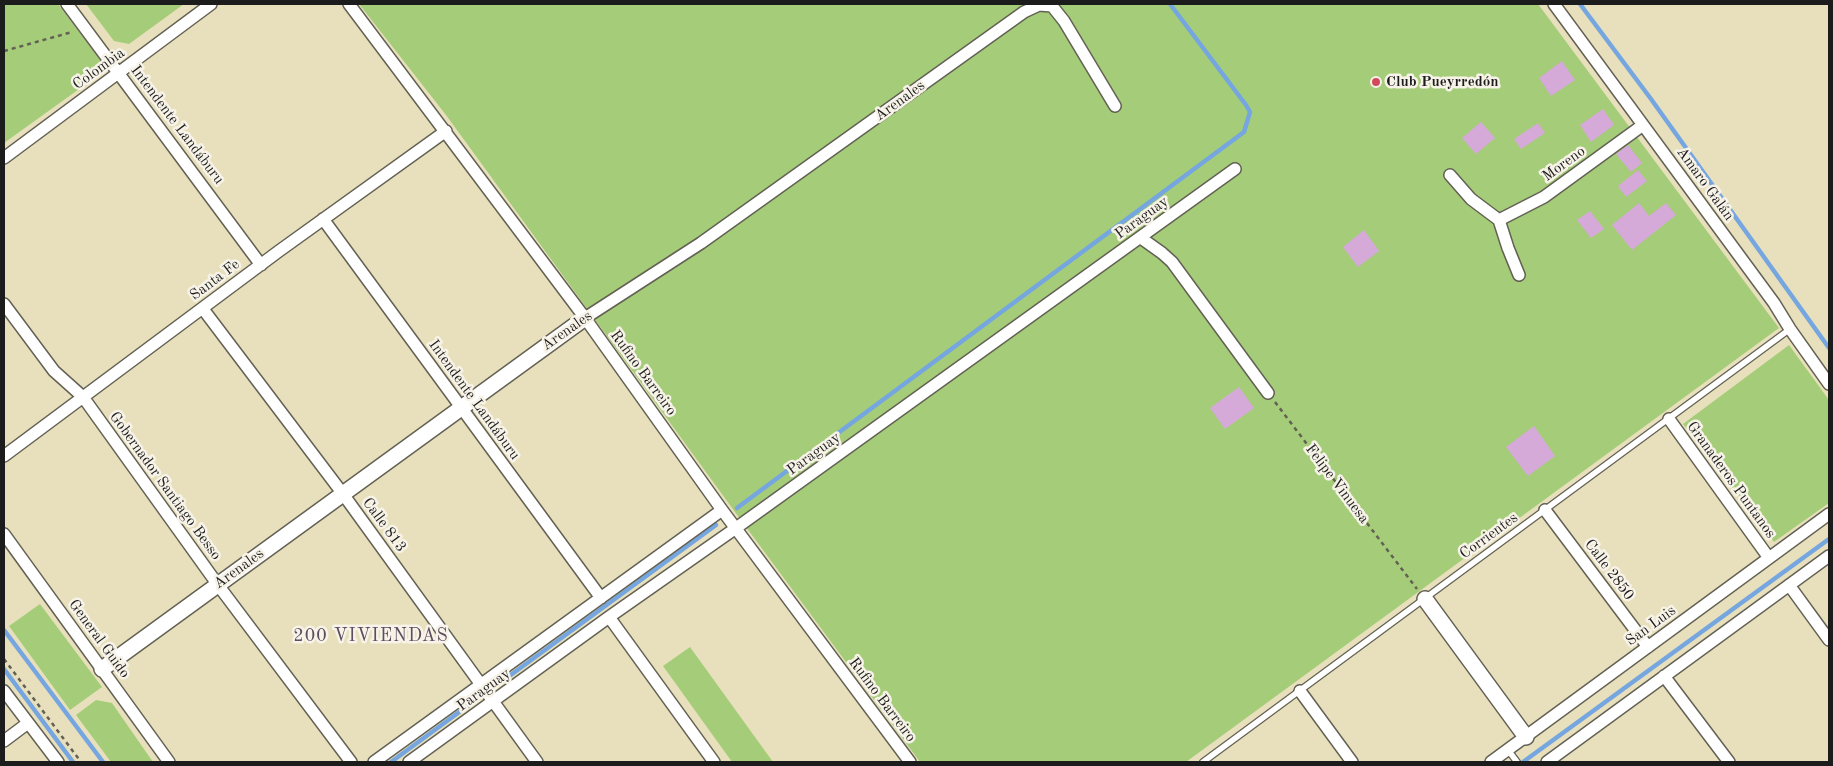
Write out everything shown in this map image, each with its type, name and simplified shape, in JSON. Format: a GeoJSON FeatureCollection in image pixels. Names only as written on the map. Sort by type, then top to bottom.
{"type":"FeatureCollection","features":[{"type":"Feature","properties":{"kind":"street","name":"Intendente Landáburu"},"geometry":{"type":"LineString","coordinates":[[67,4],[262,264]]}},
{"type":"Feature","properties":{"kind":"street","name":"Colombia"},"geometry":{"type":"LineString","coordinates":[[4,158],[212,4]]}},
{"type":"Feature","properties":{"kind":"street","name":"Rufino Barreiro"},"geometry":{"type":"LineString","coordinates":[[349,4],[585,318],[722,510],[910,762]]}},
{"type":"Feature","properties":{"kind":"street","name":"Amaro Galán"},"geometry":{"type":"LineString","coordinates":[[1554,4],[1774,303],[1829,384]]}},
{"type":"Feature","properties":{"kind":"street"},"geometry":{"type":"LineString","coordinates":[[1039,5],[1052,6],[1064,21],[1115,106]]}},
{"type":"Feature","properties":{"kind":"street","name":"Arenales"},"geometry":{"type":"LineString","coordinates":[[102,669],[585,318],[701,243],[1024,12],[1039,5]]}},
{"type":"Feature","properties":{"kind":"street","name":"Moreno"},"geometry":{"type":"LineString","coordinates":[[1500,220],[1544,197],[1642,125]]}},
{"type":"Feature","properties":{"kind":"street","name":"Santa Fe"},"geometry":{"type":"LineString","coordinates":[[4,456],[262,264],[446,131]]}},
{"type":"Feature","properties":{"kind":"street","name":"Paraguay"},"geometry":{"type":"LineString","coordinates":[[409,762],[609,617],[1142,238],[1235,169]]}},
{"type":"Feature","properties":{"kind":"street"},"geometry":{"type":"LineString","coordinates":[[1450,175],[1471,199],[1500,220],[1519,275]]}},
{"type":"Feature","properties":{"kind":"street","name":"Intendente Landáburu"},"geometry":{"type":"LineString","coordinates":[[323,220],[601,598]]}},
{"type":"Feature","properties":{"kind":"street"},"geometry":{"type":"LineString","coordinates":[[1142,238],[1172,262],[1268,393]]}},
{"type":"Feature","properties":{"kind":"street","name":"Gobernador Santiago Besso"},"geometry":{"type":"LineString","coordinates":[[4,304],[54,371],[83,397],[218,585],[351,762]]}},
{"type":"Feature","properties":{"kind":"street","name":"Calle 813"},"geometry":{"type":"LineString","coordinates":[[203,309],[343,494],[537,762]]}},
{"type":"Feature","properties":{"kind":"street","name":"Granaderos Puntanos"},"geometry":{"type":"LineString","coordinates":[[1669,419],[1769,558]]}},
{"type":"Feature","properties":{"kind":"street","name":"Paraguay"},"geometry":{"type":"LineString","coordinates":[[374,762],[722,510]]}},
{"type":"Feature","properties":{"kind":"street","name":"Calle 2850"},"geometry":{"type":"LineString","coordinates":[[1546,510],[1648,647]]}},
{"type":"Feature","properties":{"kind":"street","name":"San Luis"},"geometry":{"type":"LineString","coordinates":[[1491,762],[1829,514]]}},
{"type":"Feature","properties":{"kind":"street","name":"General Guido"},"geometry":{"type":"LineString","coordinates":[[4,534],[169,762]]}},
{"type":"Feature","properties":{"kind":"street"},"geometry":{"type":"LineString","coordinates":[[1547,762],[1829,556]]}},
{"type":"Feature","properties":{"kind":"street"},"geometry":{"type":"LineString","coordinates":[[1789,585],[1829,640]]}},
{"type":"Feature","properties":{"kind":"street"},"geometry":{"type":"LineString","coordinates":[[1425,599],[1526,737]]}},
{"type":"Feature","properties":{"kind":"street"},"geometry":{"type":"LineString","coordinates":[[609,617],[714,762]]}},
{"type":"Feature","properties":{"kind":"street"},"geometry":{"type":"LineString","coordinates":[[1664,676],[1729,762]]}},
{"type":"Feature","properties":{"kind":"street"},"geometry":{"type":"LineString","coordinates":[[4,690],[58,762]]}},
{"type":"Feature","properties":{"kind":"street"},"geometry":{"type":"LineString","coordinates":[[1300,691],[1352,762]]}},
{"type":"Feature","properties":{"kind":"street"},"geometry":{"type":"LineString","coordinates":[[4,741],[28,723]]}},
{"type":"Feature","properties":{"kind":"lane","name":"Corrientes"},"geometry":{"type":"LineString","coordinates":[[1203,762],[1790,329]]}},
{"type":"Feature","properties":{"kind":"lane"},"geometry":{"type":"LineString","coordinates":[[1508,750],[1517,762]]}},
{"type":"Feature","properties":{"kind":"path"},"geometry":{"type":"LineString","coordinates":[[4,52],[68,32],[87,30]]}},
{"type":"Feature","properties":{"kind":"path","name":"Felipe Vinuesa"},"geometry":{"type":"LineString","coordinates":[[1268,393],[1425,599]]}},
{"type":"Feature","properties":{"kind":"path"},"geometry":{"type":"LineString","coordinates":[[4,659],[81,762]]}},
{"type":"Feature","properties":{"kind":"green space"},"geometry":{"type":"Polygon","coordinates":[[[4,4],[58,4],[107,69],[4,143],[4,4]]]}},
{"type":"Feature","properties":{"kind":"green space"},"geometry":{"type":"Polygon","coordinates":[[[86,4],[184,4],[129,44],[114,41],[86,4]]]}},
{"type":"Feature","properties":{"kind":"green space"},"geometry":{"type":"Polygon","coordinates":[[[359,4],[1538,4],[1779,328],[1186,762],[920,762],[743,523],[446,115],[359,4]]]}},
{"type":"Feature","properties":{"kind":"green space"},"geometry":{"type":"Polygon","coordinates":[[[1789,345],[1829,400],[1829,503],[1774,542],[1683,424],[1789,345]]]}},
{"type":"Feature","properties":{"kind":"green space"},"geometry":{"type":"Polygon","coordinates":[[[40,604],[102,687],[70,710],[9,626],[40,604]]]}},
{"type":"Feature","properties":{"kind":"green space"},"geometry":{"type":"Polygon","coordinates":[[[690,647],[773,762],[732,762],[663,666],[690,647]]]}},
{"type":"Feature","properties":{"kind":"green space"},"geometry":{"type":"Polygon","coordinates":[[[96,700],[112,703],[153,762],[111,762],[76,715],[96,700]]]}},
{"type":"Feature","properties":{"kind":"building"},"geometry":{"type":"Polygon","coordinates":[[[1562,61],[1575,80],[1551,96],[1539,78],[1562,61]]]}},
{"type":"Feature","properties":{"kind":"building"},"geometry":{"type":"Polygon","coordinates":[[[1603,109],[1614,125],[1591,142],[1580,125],[1603,109]]]}},
{"type":"Feature","properties":{"kind":"building"},"geometry":{"type":"Polygon","coordinates":[[[1481,122],[1495,138],[1476,154],[1462,138],[1481,122]]]}},
{"type":"Feature","properties":{"kind":"building"},"geometry":{"type":"Polygon","coordinates":[[[1538,123],[1545,133],[1521,149],[1514,139],[1538,123]]]}},
{"type":"Feature","properties":{"kind":"building"},"geometry":{"type":"Polygon","coordinates":[[[1628,145],[1642,163],[1631,172],[1616,154],[1628,145]]]}},
{"type":"Feature","properties":{"kind":"building"},"geometry":{"type":"Polygon","coordinates":[[[1638,170],[1647,181],[1626,197],[1618,186],[1638,170]]]}},
{"type":"Feature","properties":{"kind":"building"},"geometry":{"type":"Polygon","coordinates":[[[1639,203],[1649,216],[1666,203],[1676,215],[1632,250],[1612,225],[1639,203]]]}},
{"type":"Feature","properties":{"kind":"building"},"geometry":{"type":"Polygon","coordinates":[[[1590,211],[1604,229],[1591,238],[1577,220],[1590,211]]]}},
{"type":"Feature","properties":{"kind":"building"},"geometry":{"type":"Polygon","coordinates":[[[1364,230],[1379,251],[1358,267],[1343,247],[1364,230]]]}},
{"type":"Feature","properties":{"kind":"building"},"geometry":{"type":"Polygon","coordinates":[[[1239,387],[1254,408],[1225,429],[1210,408],[1239,387]]]}},
{"type":"Feature","properties":{"kind":"building"},"geometry":{"type":"Polygon","coordinates":[[[1534,426],[1555,456],[1528,476],[1506,447],[1534,426]]]}},
{"type":"Feature","properties":{"kind":"waterway"},"geometry":{"type":"LineString","coordinates":[[737,508],[1244,132],[1250,112],[1246,105],[1170,4]]}},
{"type":"Feature","properties":{"kind":"waterway"},"geometry":{"type":"LineString","coordinates":[[1580,4],[1651,99],[1829,348]]}},
{"type":"Feature","properties":{"kind":"waterway"},"geometry":{"type":"LineString","coordinates":[[497,685],[716,525]]}},
{"type":"Feature","properties":{"kind":"waterway"},"geometry":{"type":"LineString","coordinates":[[1523,762],[1829,539]]}},
{"type":"Feature","properties":{"kind":"waterway"},"geometry":{"type":"LineString","coordinates":[[4,630],[103,762]]}},
{"type":"Feature","properties":{"kind":"waterway"},"geometry":{"type":"LineString","coordinates":[[4,669],[73,762]]}},
{"type":"Feature","properties":{"kind":"waterway"},"geometry":{"type":"LineString","coordinates":[[391,762],[477,699]]}},
{"type":"Feature","properties":{"kind":"place","name":"Club Pueyrredón"},"geometry":{"type":"Point","coordinates":[1376,82]}},
{"type":"Feature","properties":{"kind":"district","name":"200 VIVIENDAS"},"geometry":{"type":"Point","coordinates":[371,636]}}]}
